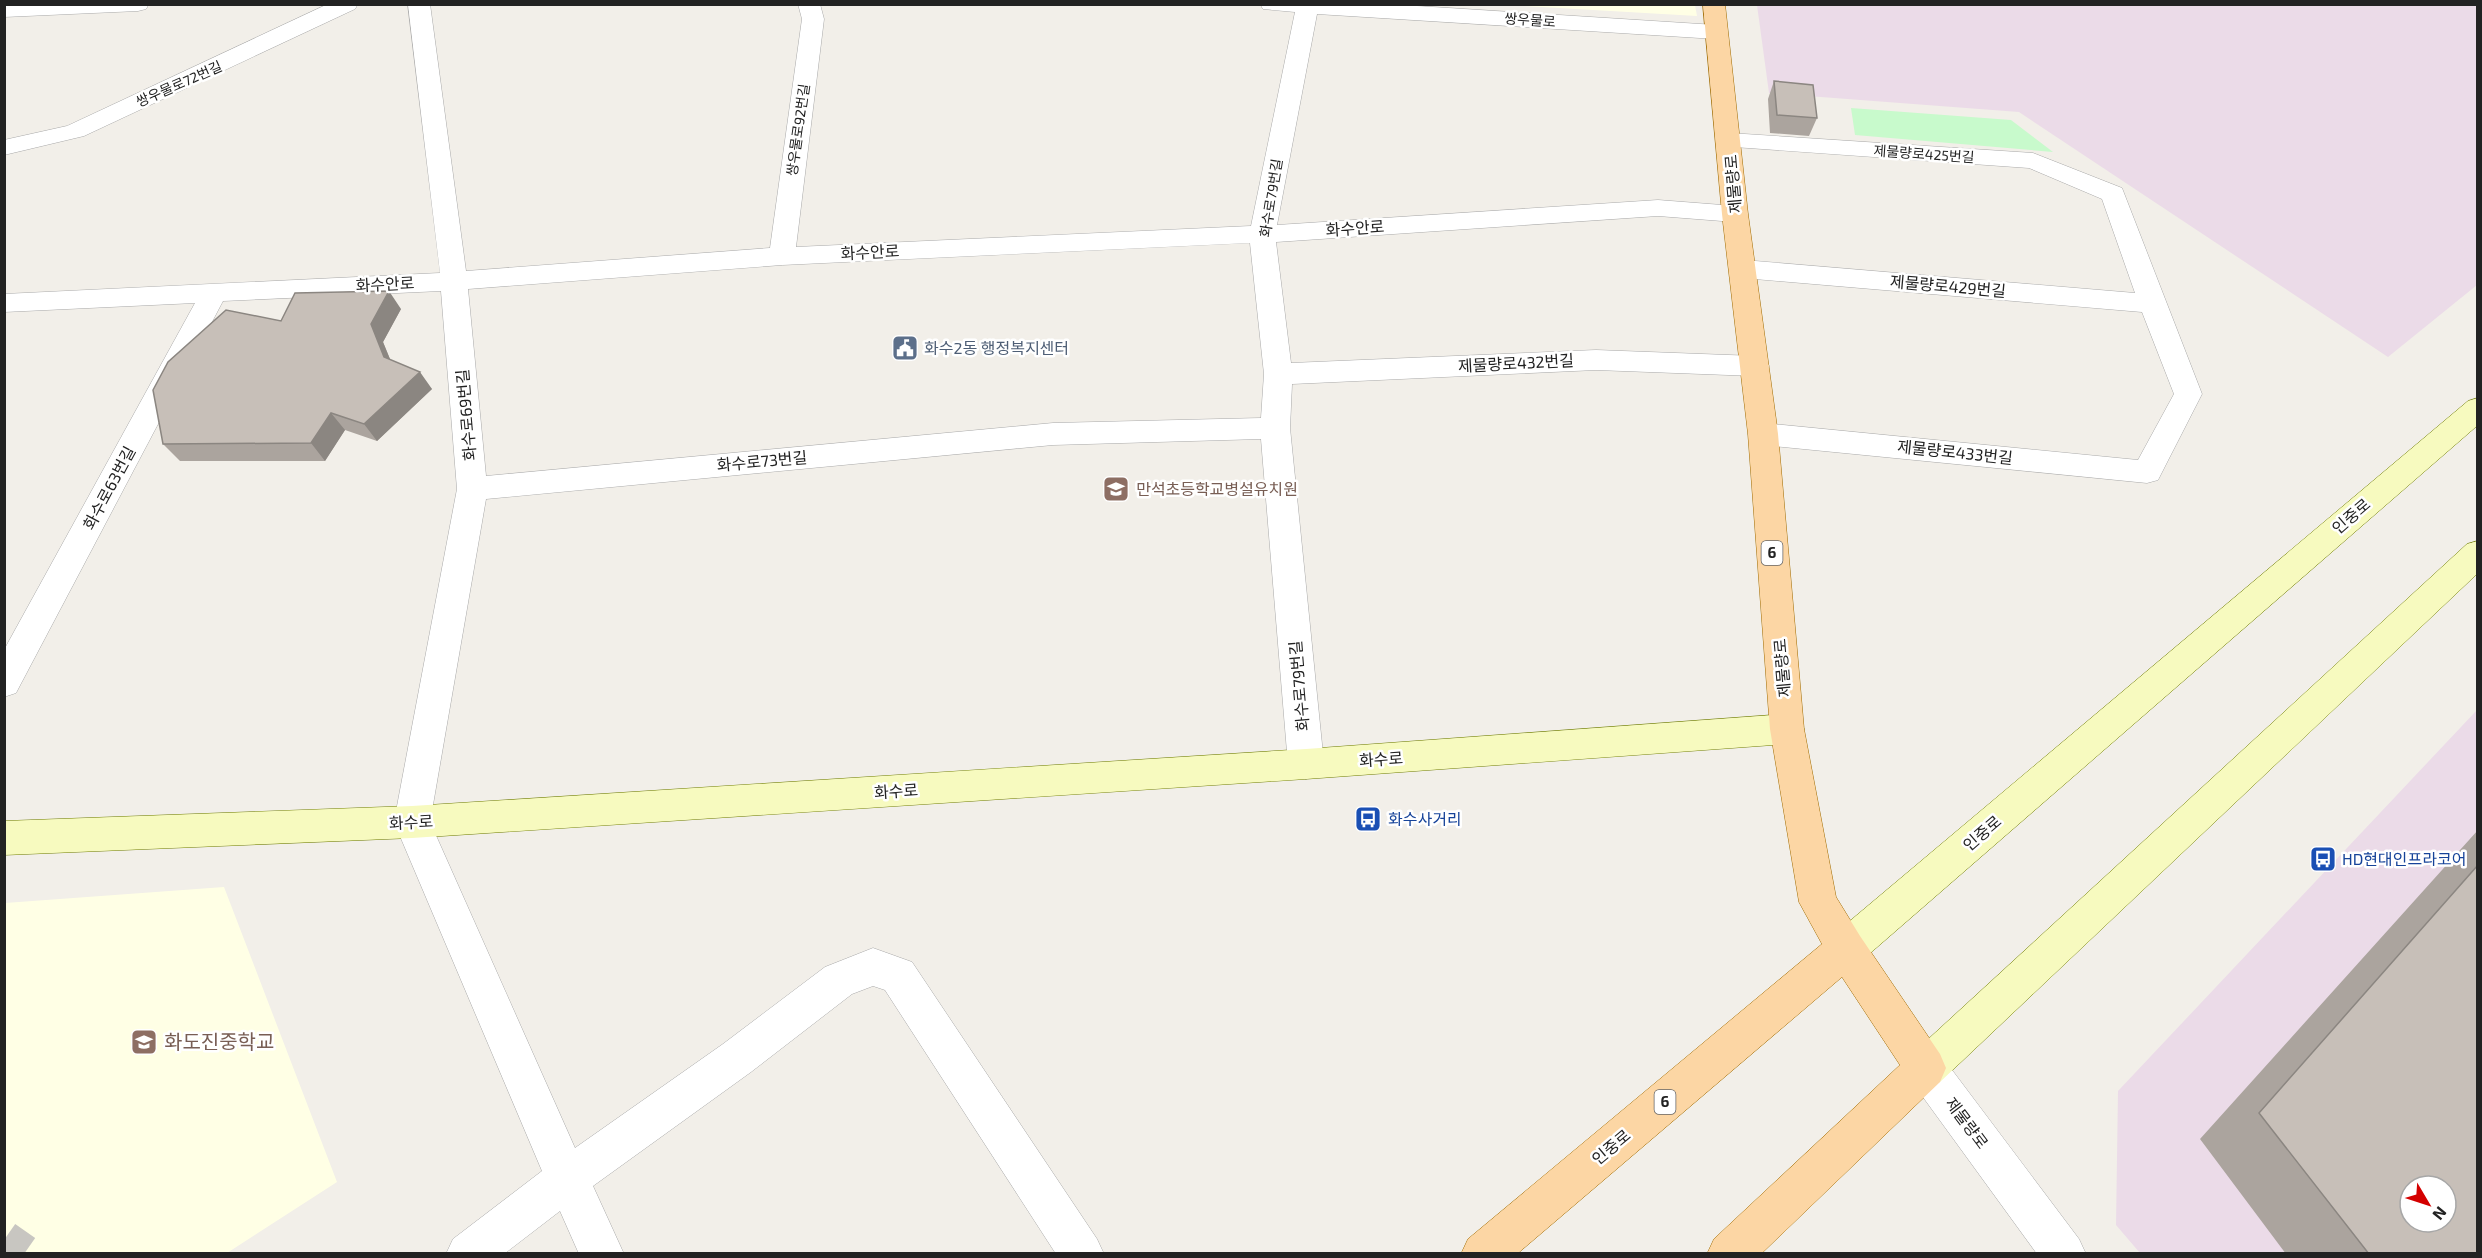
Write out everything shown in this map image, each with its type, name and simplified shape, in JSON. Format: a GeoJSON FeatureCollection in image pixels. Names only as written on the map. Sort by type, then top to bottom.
{"type":"FeatureCollection","features":[{"type":"Feature","properties":{"kind":"main road","name":"제물량로"},"geometry":{"type":"LineString","coordinates":[[1715,18],[1735,214],[1762,434],[1787,729],[1818,902],[1846,949],[1926,1068]]}},
{"type":"Feature","properties":{"kind":"main road","name":"인중로"},"geometry":{"type":"LineString","coordinates":[[1483,1254],[1846,949],[2478,408]]}},
{"type":"Feature","properties":{"kind":"main road"},"geometry":{"type":"LineString","coordinates":[[1729,1254],[2478,553]]}},
{"type":"Feature","properties":{"kind":"main road","name":"화수로"},"geometry":{"type":"LineString","coordinates":[[4,838],[412,822],[1306,764],[1787,729]]}},
{"type":"Feature","properties":{"kind":"street"},"geometry":{"type":"LineString","coordinates":[[4,10],[138,4]]}},
{"type":"Feature","properties":{"kind":"street","name":"쌍우물로72번길"},"geometry":{"type":"LineString","coordinates":[[4,148],[75,131],[347,4]]}},
{"type":"Feature","properties":{"kind":"street","name":"화수로69번길"},"geometry":{"type":"LineString","coordinates":[[412,822],[472,489],[454,281],[419,4]]}},
{"type":"Feature","properties":{"kind":"street","name":"쌍우물로92번길"},"geometry":{"type":"LineString","coordinates":[[782,256],[813,19],[809,4]]}},
{"type":"Feature","properties":{"kind":"street","name":"쌍우물로"},"geometry":{"type":"LineString","coordinates":[[1271,4],[1715,18]]}},
{"type":"Feature","properties":{"kind":"street","name":"화수로79번길"},"geometry":{"type":"LineString","coordinates":[[1306,764],[1275,428],[1278,374],[1262,234],[1307,6]]}},
{"type":"Feature","properties":{"kind":"street","name":"제물량로425번길"},"geometry":{"type":"LineString","coordinates":[[1729,141],[2033,161],[2113,194],[2152,304]]}},
{"type":"Feature","properties":{"kind":"street","name":"화수안로"},"geometry":{"type":"LineString","coordinates":[[4,303],[454,281],[782,256],[1262,234],[1658,208],[1735,214]]}},
{"type":"Feature","properties":{"kind":"street","name":"제물량로429번길"},"geometry":{"type":"LineString","coordinates":[[1743,269],[2152,304]]}},
{"type":"Feature","properties":{"kind":"street","name":"화수로63번길"},"geometry":{"type":"LineString","coordinates":[[4,683],[213,294]]}},
{"type":"Feature","properties":{"kind":"street","name":"제물량로433번길"},"geometry":{"type":"LineString","coordinates":[[1762,434],[2147,472],[2188,394],[2152,304]]}},
{"type":"Feature","properties":{"kind":"street","name":"제물량로432번길"},"geometry":{"type":"LineString","coordinates":[[1278,374],[1596,360],[1755,366]]}},
{"type":"Feature","properties":{"kind":"street","name":"화수로73번길"},"geometry":{"type":"LineString","coordinates":[[472,489],[1053,434],[1275,428]]}},
{"type":"Feature","properties":{"kind":"street"},"geometry":{"type":"LineString","coordinates":[[412,822],[567,1179],[602,1254]]}},
{"type":"Feature","properties":{"kind":"street"},"geometry":{"type":"LineString","coordinates":[[468,1254],[567,1179],[737,1058],[839,980],[873,967],[898,975],[1082,1254]]}},
{"type":"Feature","properties":{"kind":"street","name":"제물량로"},"geometry":{"type":"LineString","coordinates":[[1926,1068],[2064,1254]]}},
{"type":"Feature","properties":{"kind":"shaded area"},"geometry":{"type":"Polygon","coordinates":[[[1509,5],[1695,5],[1697,16],[1509,5]]]}},
{"type":"Feature","properties":{"kind":"shaded area"},"geometry":{"type":"Polygon","coordinates":[[[1757,5],[2477,5],[2477,285],[2388,357],[2019,112],[1769,93],[1757,5]]]}},
{"type":"Feature","properties":{"kind":"shaded area"},"geometry":{"type":"Polygon","coordinates":[[[2477,710],[2477,1253],[2140,1253],[2116,1225],[2118,1091],[2477,710]]]}},
{"type":"Feature","properties":{"kind":"shaded area","name":"화도진중학교"},"geometry":{"type":"Polygon","coordinates":[[[224,887],[337,1182],[227,1253],[5,1253],[5,903],[224,887]]]}},
{"type":"Feature","properties":{"kind":"green space"},"geometry":{"type":"Polygon","coordinates":[[[1851,108],[2011,120],[2053,152],[1855,135],[1851,108]]]}},
{"type":"Feature","properties":{"kind":"building"},"geometry":{"type":"Polygon","coordinates":[[[1774,81],[1813,85],[1817,118],[1777,115],[1774,81]]]}},
{"type":"Feature","properties":{"kind":"building"},"geometry":{"type":"Polygon","coordinates":[[[389,291],[371,324],[384,357],[420,372],[364,424],[331,413],[311,443],[163,444],[153,390],[168,362],[226,310],[281,321],[295,293],[389,291]]]}},
{"type":"Feature","properties":{"kind":"building"},"geometry":{"type":"Polygon","coordinates":[[[2478,865],[2478,1254],[2369,1254],[2259,1113],[2478,865]]]}},
{"type":"Feature","properties":{"kind":"tunnel"},"geometry":{"type":"LineString","coordinates":[[4,1240],[24,1254]]}},
{"type":"Feature","properties":{"kind":"place","name":"화수2동 행정복지센터"},"geometry":{"type":"Point","coordinates":[905,348]}},
{"type":"Feature","properties":{"kind":"place","name":"만석초등학교병설유치원"},"geometry":{"type":"Point","coordinates":[1116,489]}},
{"type":"Feature","properties":{"kind":"place","name":"화수사거리"},"geometry":{"type":"Point","coordinates":[1368,819]}},
{"type":"Feature","properties":{"kind":"place","name":"HD현대인프라코어"},"geometry":{"type":"Point","coordinates":[2323,859]}},
{"type":"Feature","properties":{"kind":"place","name":"화도진중학교"},"geometry":{"type":"Point","coordinates":[144,1042]}}]}
